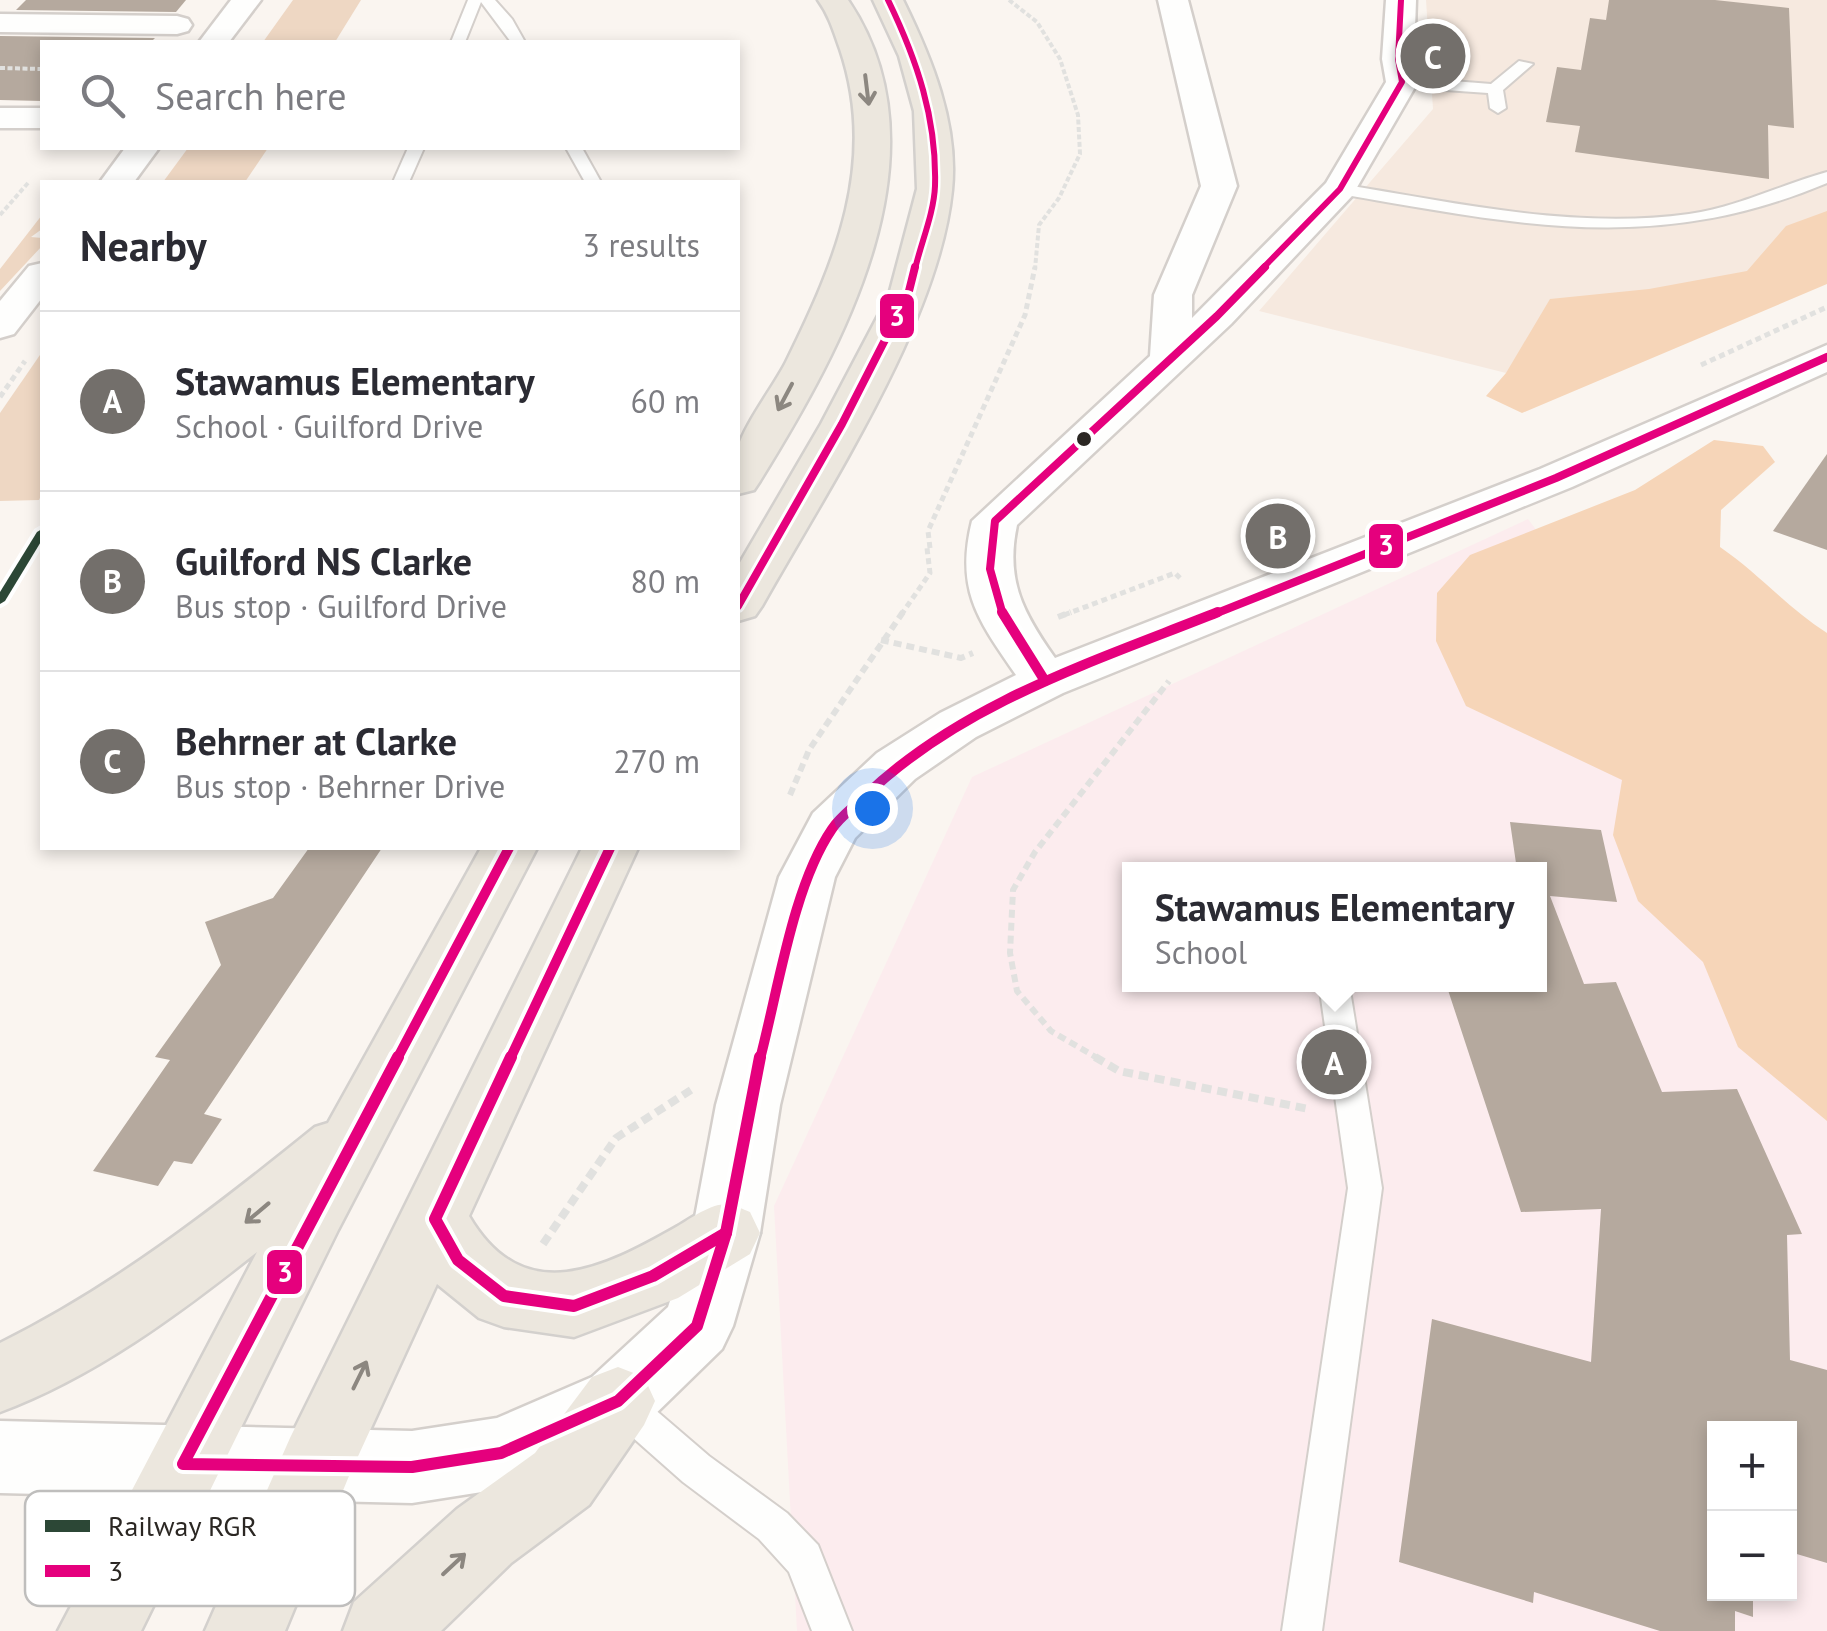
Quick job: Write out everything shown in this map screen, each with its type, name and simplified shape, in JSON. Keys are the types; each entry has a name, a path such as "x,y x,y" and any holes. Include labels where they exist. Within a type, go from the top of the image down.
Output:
{"highway":[{"path":"740,477 825,321 858,237 874,150 864,72 841,10 832,0"},
{"path":"861,0 907,38"},
{"path":"740,602 842,424 908,295 935,189 930,112 907,38 888,0"},
{"path":"169,1491 508,850"},
{"path":"305,1491 609,850"},
{"path":"0,1379 40,1361 131,1306 216,1248 359,1128"},
{"path":"434,1219 458,1260 504,1296 574,1306 653,1276 726,1232"},
{"path":"383,1631 484,1536 562,1478 618,1402"},
{"path":"98,1631 111,1606"},
{"path":"246,1631 257,1606"}],"street":[{"path":"216,40 246,0"},
{"path":"1170,359 1173,295 1219,186 1173,0"},
{"path":"1045,681 988,594 986,551 995,520 1170,359 1340,189 1402,82 1398,59 1401,0"},
{"path":"0,23 177,25"},
{"path":"0,118 40,118"},
{"path":"118,180 141,150"},
{"path":"0,326 40,276"},
{"path":"0,1457 412,1467 500,1453 618,1402 697,1326 726,1232 748,1105 807,876 833,827 896,766 958,725 1045,681 1556,478 1827,356"}],"lane":[{"path":"459,40 475,0"},
{"path":"486,0 507,22 517,40"},
{"path":"1402,82 1495,89 1525,64"},
{"path":"1495,89 1498,108"},
{"path":"403,180 415,150"},
{"path":"575,150 591,180"},
{"path":"1340,189 1537,216 1648,221 1730,212 1827,177"},
{"path":"1302,1631 1365,1188 1335,992"},
{"path":"618,1402 696,1469 773,1526 804,1559 832,1631"}],"path":[{"path":"986,551 926,548 928,531 1025,315 1034,282 1040,225 1059,198 1080,154 1078,115 1060,59 1037,22 1009,0"},
{"path":"0,68 40,69"},
{"path":"0,215 28,183"},
{"path":"0,397 31,354"},
{"path":"881,640 961,658"},
{"path":"1178,670 1035,852 1013,890 1010,953 1018,990 1052,1031 1118,1071 1354,1118"}],"shaded area":[{"path":"293,0 361,0 336,40 264,40"},
{"path":"1426,0 1827,0 1827,245 1542,382 1259,311 1433,109"},
{"path":"187,150 267,150 246,180 164,180"},
{"path":"1827,211 1827,284 1522,413 1486,396 1506,373 1550,299 1649,289 1747,271 1786,226"},
{"path":"40,218 40,230 31,237 40,238 40,248 0,291 0,269"},
{"path":"40,355 39,500 0,501 0,413"},
{"path":"1714,440 1763,446 1775,462 1721,510 1720,547 1827,633 1827,1121 1738,1047 1703,962 1638,901 1613,835 1622,780 1466,706 1436,641 1437,593 1470,555 1635,490"},
{"path":"1528,519 1827,918 1827,1631 797,1631 774,1206 972,777"}],"building":[{"path":"26,0 186,0 176,12 16,10"},
{"path":"1609,0 1715,0 1789,8 1794,128 1768,125 1769,179 1575,152 1580,126 1546,122 1557,67 1581,70 1590,18 1606,20"},
{"path":"0,36 155,38 40,40 40,101 0,100"},
{"path":"1827,454 1827,550 1773,531"},
{"path":"1510,822 1601,830 1617,902 1550,896 1584,984 1616,982 1662,1092 1737,1089 1802,1234 1787,1235 1790,1360 1827,1370 1827,1563 1797,1554 1797,1421 1707,1421 1707,1601 1753,1601 1753,1617 1735,1611 1735,1631 1660,1631 1534,1592 1533,1603 1399,1562 1432,1319 1591,1362 1601,1209 1521,1212 1449,992 1547,992 1547,862 1516,862"},
{"path":"308,850 381,850 204,1114 222,1119 192,1164 174,1161 158,1186 93,1171 170,1060 155,1057 221,965 205,922 273,898"}],"rail line":[{"name":"RGR","path":"0,601 40,535"}],"transit line":[{"name":"3","path":"740,602 842,424 908,295 935,189 930,111 915,56 888,0"},
{"name":"3","path":"1045,681 1008,625 993,589 990,569 995,521 1217,316 1340,189 1402,82 1398,59 1401,0"},
{"name":"3","path":"508,850 183,1464 412,1467 501,1453 618,1401 697,1326 726,1233 748,1105 807,877 833,827 896,766 958,725 1045,681 1556,478 1827,357"},
{"name":"3","path":"609,850 435,1219 458,1260 504,1296 574,1306 653,1276 726,1233"}],"place":[{"name":"Behrner at Clarke","path":"1433,56"},
{"name":"Guilford NS Clarke","path":"1278,536"},
{"name":"Stawamus Elementary","path":"1334,1062"}]}
